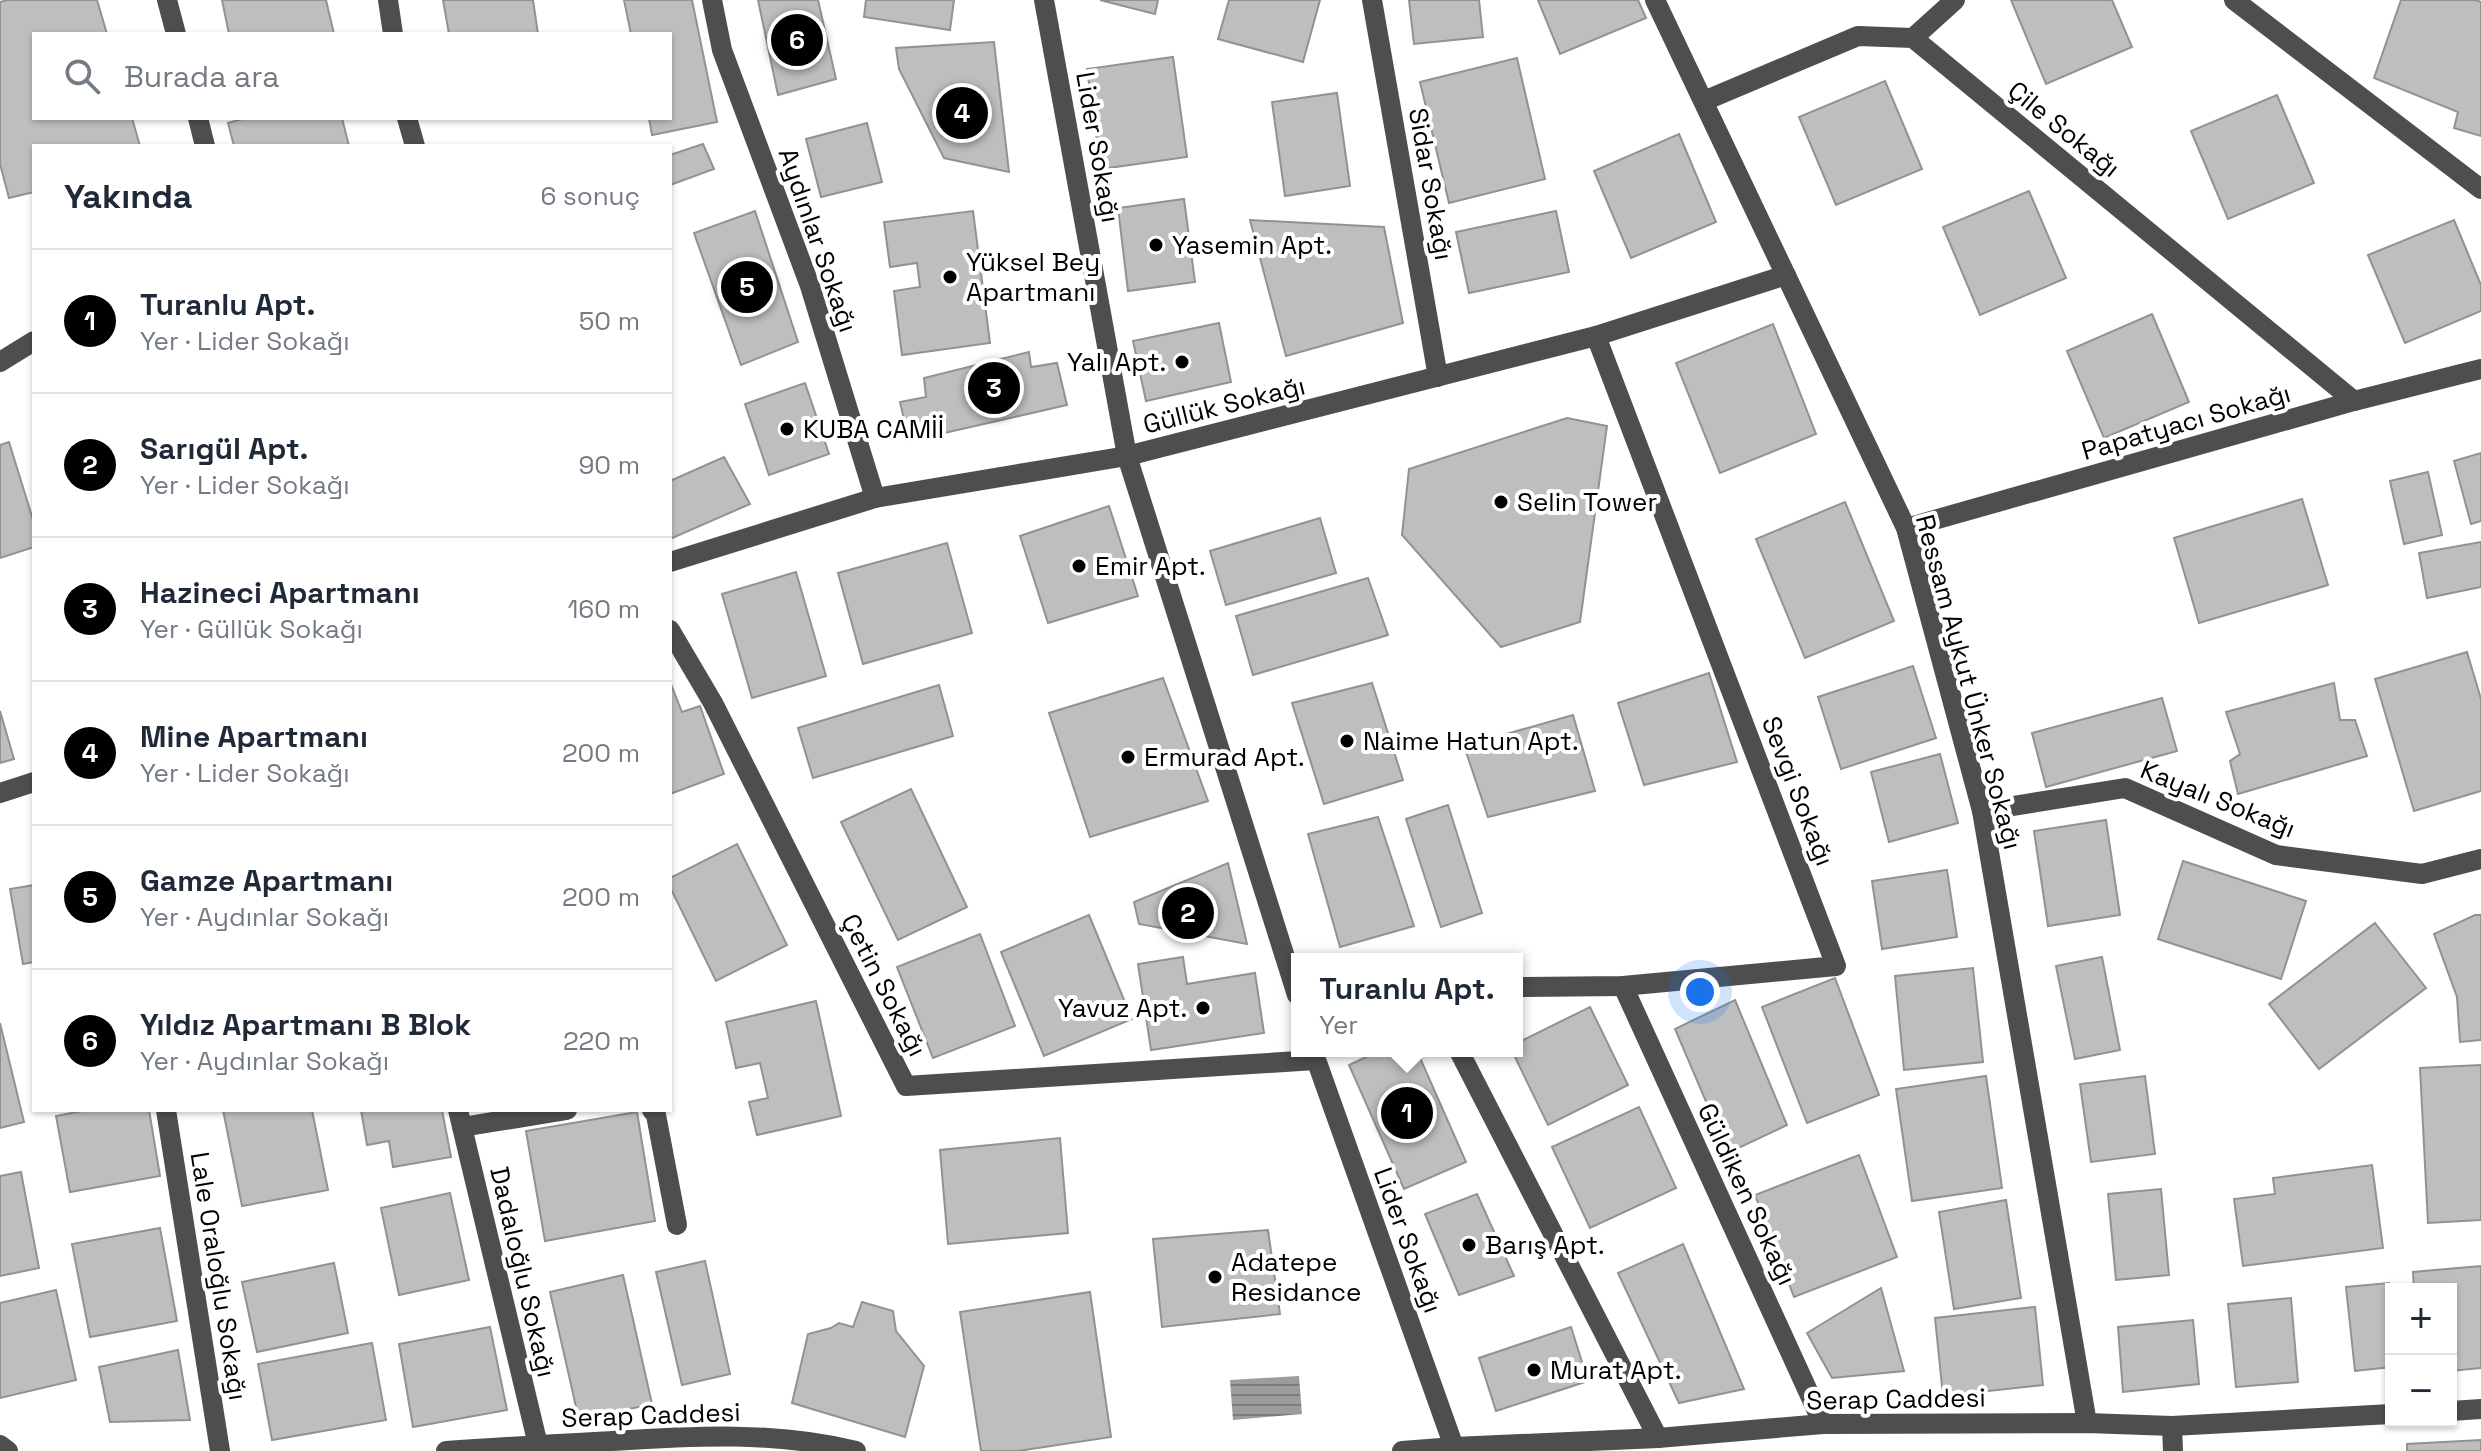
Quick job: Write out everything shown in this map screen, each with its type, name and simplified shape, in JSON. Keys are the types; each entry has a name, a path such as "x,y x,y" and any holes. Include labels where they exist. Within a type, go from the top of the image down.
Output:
{"street":[{"path":"167,0 175,32"},
{"path":"388,0 393,32"},
{"name":"Aydınlar Sokağı","path":"712,0 722,50 810,286 875,498"},
{"name":"Lider Sokağı","path":"1044,0 1127,456 1291,971"},
{"name":"Sidar Sokağı","path":"1372,0 1438,377"},
{"name":"Ressam Aykut Ünker Sokağı","path":"1655,0 1906,528 1982,811 2087,1423"},
{"path":"1704,101 1858,36 1913,38 1955,0"},
{"path":"2234,0 2481,189"},
{"name":"Çile Sokağı","path":"1913,38 2354,401"},
{"path":"198,120 204,144"},
{"path":"408,120 414,144"},
{"name":"Güllük Sokağı","path":"672,561 875,498 1127,456 1438,377 1596,336 1786,275"},
{"name":"Sevgi Sokağı","path":"1523,987 1623,986 1836,966 1596,336"},
{"path":"0,362 32,342"},
{"name":"Papatyacı Sokağı","path":"1906,528 2354,401 2481,369"},
{"name":"Çetin Sokağı","path":"672,633 713,703 906,1086 1291,1057"},
{"path":"0,793 32,783"},
{"name":"Kayalı Sokağı","path":"1982,811 2125,788 2276,855 2422,874 2481,859"},
{"name":"Güldiken Sokağı","path":"1623,986 1823,1424"},
{"name":"Lider Sokağı","path":"1315,1057 1454,1447"},
{"path":"1462,1057 1658,1438"},
{"name":"Lale Oraloğlu Sokağı","path":"166,1112 220,1451"},
{"path":"460,1118 540,1112"},
{"path":"654,1112 677,1225"},
{"name":"Dadaloğlu Sokağı","path":"460,1118 538,1445"},
{"path":"2457,1411 2481,1409"},
{"name":"Serap Caddesi","path":"1402,1451 1454,1447 1535,1447 1658,1438 1700,1443 1823,1424 2087,1423 2172,1426 2385,1414"},
{"path":"2172,1426 2173,1451"},
{"name":"Serap Caddesi","path":"446,1451 538,1445 687,1444 752,1437 856,1451"},
{"path":"0,1445 8,1451"}],"shaded area":[{"path":"1299,1376 1302,1414 1233,1420 1230,1380"}],"building":[{"path":"97,0 106,32 32,32 32,120 133,120 139,144 32,144 32,192 9,198 0,164 0,2"},
{"path":"222,0 326,0 334,32 229,32"},
{"path":"443,0 533,0 538,32 449,32"},
{"path":"624,0 692,0 717,122 652,135 649,120 672,120 672,32 631,32"},
{"path":"758,0 818,0 836,79 778,95"},
{"path":"866,0 954,0 950,30 864,17"},
{"path":"1100,0 1158,0 1155,14"},
{"path":"1229,0 1320,0 1303,62 1218,39"},
{"path":"1409,0 1479,0 1483,37 1414,44"},
{"path":"1538,0 1638,0 1646,18 1560,54"},
{"path":"2011,0 2112,0 2132,47 2046,84"},
{"path":"2401,0 2481,2 2481,136 2454,128 2458,112 2374,78"},
{"path":"994,42 1009,172 944,158 899,69 896,48"},
{"path":"1173,57 1187,157 1101,169 1087,69"},
{"path":"1517,58 1545,179 1449,203 1420,82"},
{"path":"1885,81 1922,169 1836,205 1799,117"},
{"path":"1337,93 1350,186 1285,196 1272,102"},
{"path":"2277,95 2314,183 2228,219 2191,131"},
{"path":"239,120 342,120 348,144 233,144 228,123"},
{"path":"867,123 882,182 821,197 806,139"},
{"path":"1679,134 1716,222 1631,258 1594,171"},
{"path":"703,144 714,169 672,184 672,154"},
{"path":"2029,191 2066,278 1980,315 1943,227"},
{"name":"Yasemin Apt.","path":"1184,199 1195,282 1128,291 1118,208"},
{"path":"755,211 798,342 741,365 694,233"},
{"name":"Yüksel Bey Apartmanı","path":"973,211 990,343 902,355 894,291 920,287 917,263 890,267 884,222"},
{"path":"1556,211 1569,272 1469,293 1456,232"},
{"path":"1250,220 1384,227 1403,323 1286,356"},
{"path":"2454,220 2481,285 2481,311 2405,343 2368,255"},
{"path":"2152,314 2189,402 2104,438 2067,351"},
{"name":"Yalı Apt.","path":"1219,323 1231,382 1146,401 1133,341"},
{"path":"1773,324 1816,434 1720,473 1676,363"},
{"path":"1029,352 1031,367 1057,363 1067,405 909,441 900,402 926,397 924,378"},
{"name":"KUBA CAMİİ","path":"805,383 829,454 769,475 745,404"},
{"name":"Selin Tower","path":"1567,418 1607,426 1580,622 1501,647 1402,535 1409,469"},
{"path":"9,442 32,517 32,548 0,558 0,445"},
{"path":"2481,453 2481,521 2471,524 2454,461"},
{"path":"724,457 750,504 672,538 672,480"},
{"path":"2428,472 2442,535 2404,544 2390,481"},
{"path":"2302,499 2328,585 2199,623 2174,538"},
{"path":"1845,502 1894,621 1805,658 1756,539"},
{"name":"Emir Apt.","path":"1109,506 1138,596 1048,623 1020,536"},
{"path":"1320,518 1336,573 1226,605 1210,551"},
{"path":"2481,542 2481,587 2427,598 2419,553"},
{"path":"947,543 972,633 863,664 838,573"},
{"path":"796,572 826,676 752,698 722,594"},
{"path":"1368,578 1388,635 1253,675 1236,616"},
{"path":"2467,652 2481,699 2481,791 2414,811 2375,679"},
{"path":"1913,666 1936,738 1841,769 1818,697"},
{"path":"1709,673 1737,762 1644,785 1618,703"},
{"name":"Ermurad Apt.","path":"1163,678 1208,801 1090,837 1049,713"},
{"name":"Naime Hatun Apt.","path":"1372,683 1403,780 1324,804 1292,703"},
{"path":"2334,683 2340,720 2355,720 2367,756 2238,794 2230,761 2240,754 2226,712"},
{"path":"939,685 953,736 813,778 798,728"},
{"path":"672,687 682,712 700,706 724,774 672,793"},
{"path":"2162,698 2177,751 2046,787 2032,733"},
{"path":"0,711 14,759 0,763"},
{"path":"1573,715 1595,791 1488,817 1464,746"},
{"path":"1940,754 1958,823 1889,842 1871,772"},
{"path":"911,789 967,907 898,940 841,822"},
{"path":"1448,805 1482,913 1441,927 1406,819"},
{"path":"1378,817 1414,926 1340,947 1308,834"},
{"path":"2106,820 2120,915 2048,926 2034,831"},
{"path":"737,844 787,945 716,981 672,891 672,877"},
{"path":"2183,861 2306,901 2281,979 2158,939"},
{"path":"1228,863 1247,944 1139,924 1134,902"},
{"path":"1947,870 1957,937 1882,949 1872,881"},
{"path":"32,885 32,962 23,964 10,889"},
{"path":"1089,915 1132,1019 1044,1056 1001,952"},
{"path":"2481,915 2481,1040 2460,1042 2457,997 2434,934"},
{"path":"2375,923 2426,988 2319,1069 2269,1004"},
{"path":"980,934 1015,1026 933,1058 897,967"},
{"name":"Yavuz Apt.","path":"1183,957 1187,984 1255,973 1264,1033 1151,1050 1138,964"},
{"path":"2102,957 2120,1050 2075,1059 2056,966"},
{"path":"1973,968 1983,1062 1904,1070 1895,976"},
{"path":"1835,978 1879,1095 1807,1123 1762,1007"},
{"path":"1735,1000 1787,1125 1728,1153 1675,1029"},
{"path":"816,1001 841,1116 757,1135 749,1102 768,1098 760,1063 736,1068 726,1022"},
{"path":"1590,1007 1628,1085 1548,1125 1515,1057 1523,1057 1523,1040"},
{"path":"0,1023 24,1122 0,1128"},
{"path":"1366,1057 1420,1057 1466,1162 1404,1189 1349,1065"},
{"path":"2481,1065 2481,1220 2428,1223 2420,1068"},
{"path":"1986,1076 2002,1188 1912,1201 1896,1089"},
{"path":"2145,1076 2155,1154 2091,1162 2080,1084"},
{"path":"1639,1107 1676,1188 1590,1228 1552,1147"},
{"path":"77,1112 149,1112 160,1176 70,1192 56,1116"},
{"path":"223,1112 312,1112 328,1190 242,1206"},
{"path":"361,1112 442,1112 451,1157 393,1167 389,1141 367,1145"},
{"path":"637,1112 655,1221 545,1241 526,1131"},
{"path":"1060,1138 1068,1233 948,1244 940,1150"},
{"path":"1859,1155 1897,1257 1794,1297 1755,1195"},
{"path":"2372,1165 2383,1248 2243,1266 2234,1199 2275,1194 2273,1178"},
{"path":"21,1172 39,1268 0,1276 0,1176"},
{"path":"2161,1189 2169,1275 2116,1280 2108,1194"},
{"path":"450,1193 469,1280 399,1295 381,1208"},
{"name":"Barış Apt.","path":"1477,1194 1514,1276 1459,1295 1425,1214"},
{"path":"2006,1200 2021,1298 1954,1309 1939,1212"},
{"path":"160,1228 177,1321 90,1337 72,1244"},
{"name":"Adatepe Residance","path":"1268,1230 1280,1314 1162,1327 1153,1239"},
{"path":"1683,1244 1744,1389 1679,1403 1618,1273"},
{"path":"705,1261 730,1374 682,1385 656,1272"},
{"path":"334,1263 348,1333 257,1352 242,1282"},
{"path":"2481,1266 2481,1368 2457,1370 2457,1283 2414,1283 2413,1272"},
{"path":"623,1275 652,1404 579,1420 550,1292"},
{"path":"2385,1283 2385,1368 2355,1371 2346,1287"},
{"path":"1881,1288 1904,1371 1832,1378 1807,1333"},
{"path":"56,1290 76,1380 0,1398 0,1303"},
{"path":"1090,1292 1111,1437 1018,1451 981,1451 960,1312"},
{"path":"2291,1298 2298,1382 2236,1387 2228,1304"},
{"path":"862,1302 893,1311 896,1331 924,1366 905,1437 792,1403 808,1334 839,1323 853,1327"},
{"path":"2035,1307 2043,1385 1943,1396 1935,1318"},
{"path":"2193,1320 2199,1384 2123,1392 2118,1327"},
{"path":"490,1327 507,1410 413,1427 399,1344"},
{"name":"Murat Apt.","path":"1571,1327 1588,1381 1496,1411 1479,1358"},
{"path":"372,1343 386,1420 272,1440 258,1364"},
{"path":"178,1350 190,1420 110,1422 99,1367"},
{"path":"2481,1440 2481,1451 2407,1451 2407,1444"}],"place":[{"name":"Yıldız Apartmanı B Blok","path":"797,40"},
{"name":"Mine Apartmanı","path":"962,113"},
{"name":"Yasemin Apt.","path":"1156,245"},
{"name":"Yüksel Bey Apartmanı","path":"950,277"},
{"name":"Gamze Apartmanı","path":"747,287"},
{"name":"Yalı Apt.","path":"1182,362"},
{"name":"Hazineci Apartmanı","path":"994,388"},
{"name":"KUBA CAMİİ","path":"787,429"},
{"name":"Selin Tower","path":"1501,502"},
{"name":"Emir Apt.","path":"1079,566"},
{"name":"Naime Hatun Apt.","path":"1347,741"},
{"name":"Ermurad Apt.","path":"1128,757"},
{"name":"Sarıgül Apt.","path":"1188,913"},
{"name":"Yavuz Apt.","path":"1203,1008"},
{"name":"Turanlu Apt.","path":"1407,1113"},
{"name":"Barış Apt.","path":"1469,1245"},
{"name":"Adatepe Residance","path":"1215,1277"},
{"name":"Murat Apt.","path":"1534,1370"}]}
